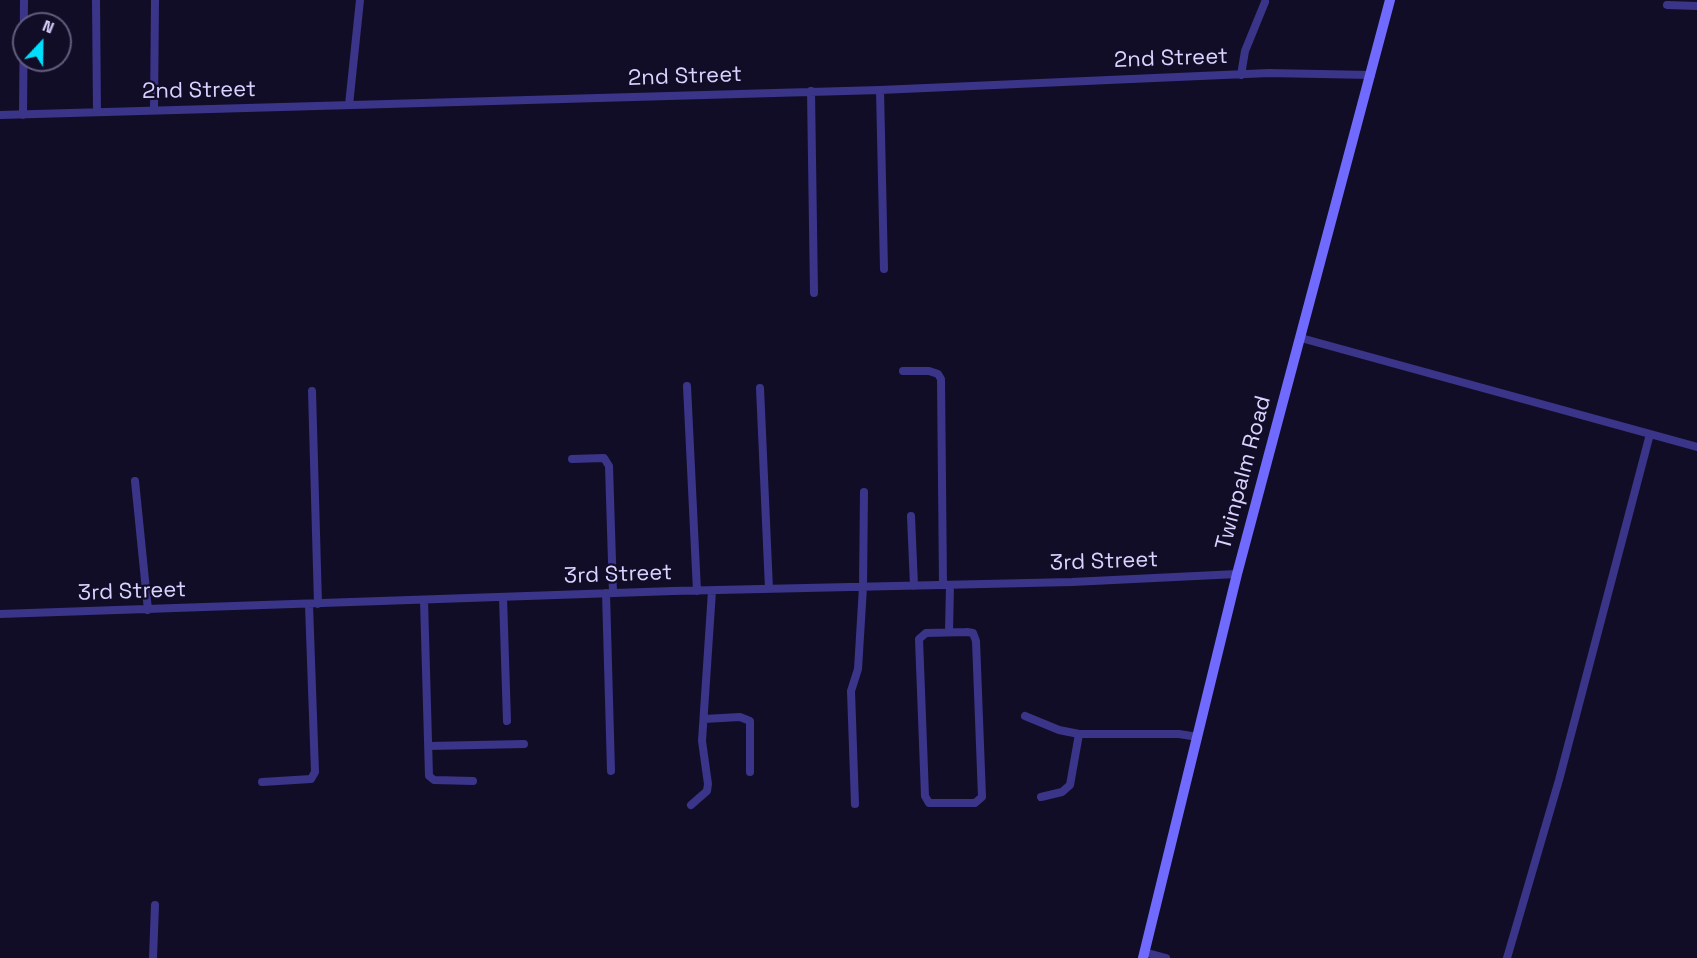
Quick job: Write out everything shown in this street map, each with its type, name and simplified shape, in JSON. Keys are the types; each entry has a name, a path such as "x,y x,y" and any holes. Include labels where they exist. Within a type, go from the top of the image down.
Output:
{"main road":[{"name":"Twinpalm Road","path":"1143,955 1237,574 1390,0"}],"street":[{"path":"23,115 24,0"},
{"path":"96,0 97,112"},
{"path":"154,110 155,0"},
{"path":"349,105 360,0"},
{"path":"1241,75 1245,51 1265,2"},
{"path":"1667,5 1697,6"},
{"name":"2nd Street","path":"0,115 880,90 1241,75 1371,75"},
{"path":"880,90 884,269"},
{"path":"811,91 814,292"},
{"path":"1301,338 1697,447"},
{"path":"903,371 929,371 938,374 941,378 949,632"},
{"path":"687,386 698,591"},
{"path":"760,388 769,589"},
{"path":"312,391 318,604"},
{"path":"1507,958 1559,780 1650,434"},
{"path":"572,459 603,458 609,466 611,771"},
{"path":"135,482 148,610"},
{"path":"855,804 851,691 858,669 863,587 864,492"},
{"path":"911,516 914,586"},
{"name":"3rd Street","path":"0,614 1237,574"},
{"path":"691,805 707,791 708,784 702,741 712,591"},
{"path":"503,597 507,721"},
{"path":"424,600 431,778 473,781"},
{"path":"262,782 311,779 315,772 309,605"},
{"path":"949,632 968,632 976,637 982,797 975,802 929,803 925,796 919,639 926,633 949,632"},
{"path":"1025,716 1059,730 1079,734 1179,734 1198,738"},
{"path":"704,719 740,717 750,721 750,772"},
{"path":"1041,796 1062,792 1070,785 1079,734"},
{"path":"429,746 524,744"},
{"path":"153,958 155,905"},
{"path":"1143,955 1166,958"}]}
